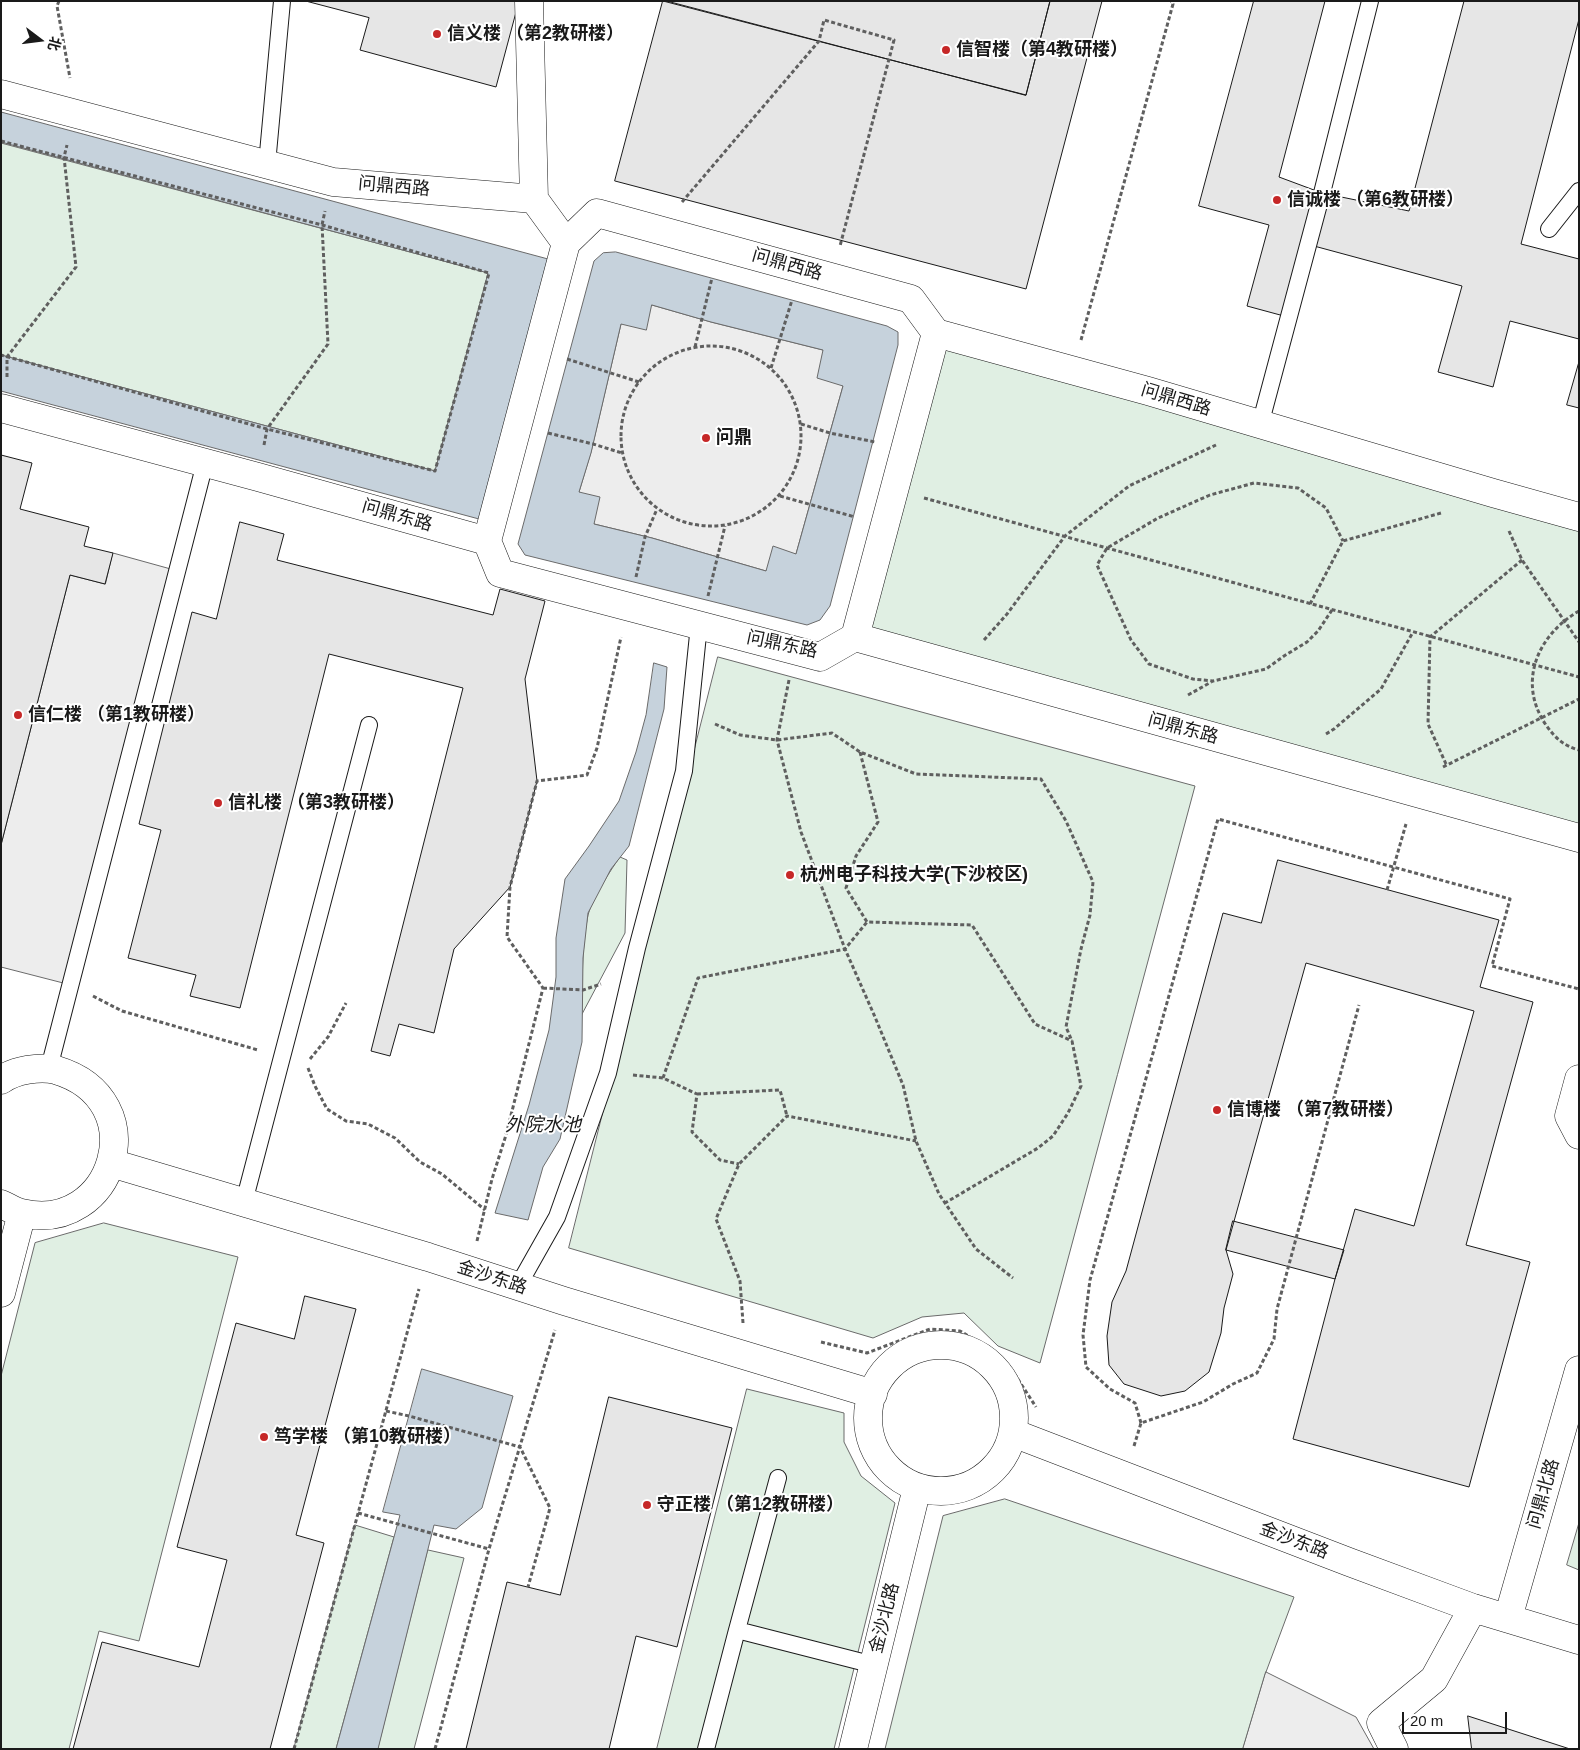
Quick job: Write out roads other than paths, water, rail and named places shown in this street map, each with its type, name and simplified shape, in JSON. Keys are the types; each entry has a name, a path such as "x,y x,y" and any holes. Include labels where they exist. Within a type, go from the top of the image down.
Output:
{"street":[{"path":"487,541 566,243 534,199 529,1"},
{"name":"问鼎西路","path":"1,94 333,182 534,199"},
{"name":"问鼎西路","path":"566,243 597,213 659,229 911,299 936,333 1148,391 1579,517"},
{"path":"855,637 936,333"},
{"name":"问鼎东路","path":"1,408 487,541 500,574 632,595 699,625 820,657 855,637 1579,838"},
{"path":"1,1080 26,1070 49,1068 72,1075 92,1088 106,1106 114,1129 114,1153 111,1163 107,1175 92,1195 71,1209 46,1216 12,1209 1,1292"},
{"path":"1579,1079 1569,1116 1579,1135"},
{"name":"金沙东路","path":"111,1163 428,1257 564,1301 873,1394"},
{"path":"932,1346 954,1346 976,1354 994,1368 1003,1381 1007,1387 1014,1410 1013,1433 1005,1455 989,1474 967,1487 942,1492 917,1488 895,1476 878,1457 869,1433 868,1408 876,1384 890,1365 909,1352 932,1346"},
{"name":"问鼎北路","path":"1508,1618 1579,1370"},
{"name":"金沙东路","path":"1013,1433 1473,1608 1579,1640"},
{"name":"金沙北路","path":"853,1749 917,1488"},
{"path":"1394,1749 1381,1724 1434,1678 1473,1608"}],"lane":[{"path":"267,164 282,1"},
{"path":"1260,425 1322,193 1370,1"},
{"path":"1549,229 1579,191"},
{"path":"49,1068 205,463"},
{"path":"518,1286 557,1217 608,1073 637,948 684,771 699,625"},
{"path":"244,1202 369,725"},
{"path":"706,1749 778,1478"},
{"path":"737,1630 874,1666"}],"water":[{"path":"1,112 548,259 479,519 1,391 1,355 435,471 488,273 1,142"},
{"path":"616,252 887,326 898,332 898,345 830,606 820,620 807,625 525,555 518,544 594,261 603,253","holes":["652,305 823,350 817,378 843,386 796,554 773,546 766,571 652,538 594,524 600,497 579,492 591,453 621,324 646,330"]},
{"name":"外院水池","path":"654,663 667,667 664,709 629,846 611,869 588,913 583,958 582,1042 560,1139 543,1167 528,1220 495,1213 529,1105 549,1030 556,977 556,938 565,879 619,801 636,752 646,715"},
{"path":"422,1369 513,1396 482,1508 456,1529 434,1525 378,1749 336,1749 400,1515 383,1512"}],"place":[{"name":"信义楼 （第2教研楼）","path":"437,34"},
{"name":"信智楼（第4教研楼）","path":"946,50"},
{"name":"信诚楼 （第6教研楼）","path":"1277,200"},
{"name":"问鼎","path":"706,438"},
{"name":"信仁楼 （第1教研楼）","path":"18,715"},
{"name":"信礼楼 （第3教研楼）","path":"218,803"},
{"name":"杭州电子科技大学(下沙校区)","path":"790,875"},
{"name":"信博楼 （第7教研楼）","path":"1217,1110"},
{"name":"笃学楼 （第10教研楼）","path":"264,1437"},
{"name":"守正楼 （第12教研楼）","path":"647,1505"}]}
